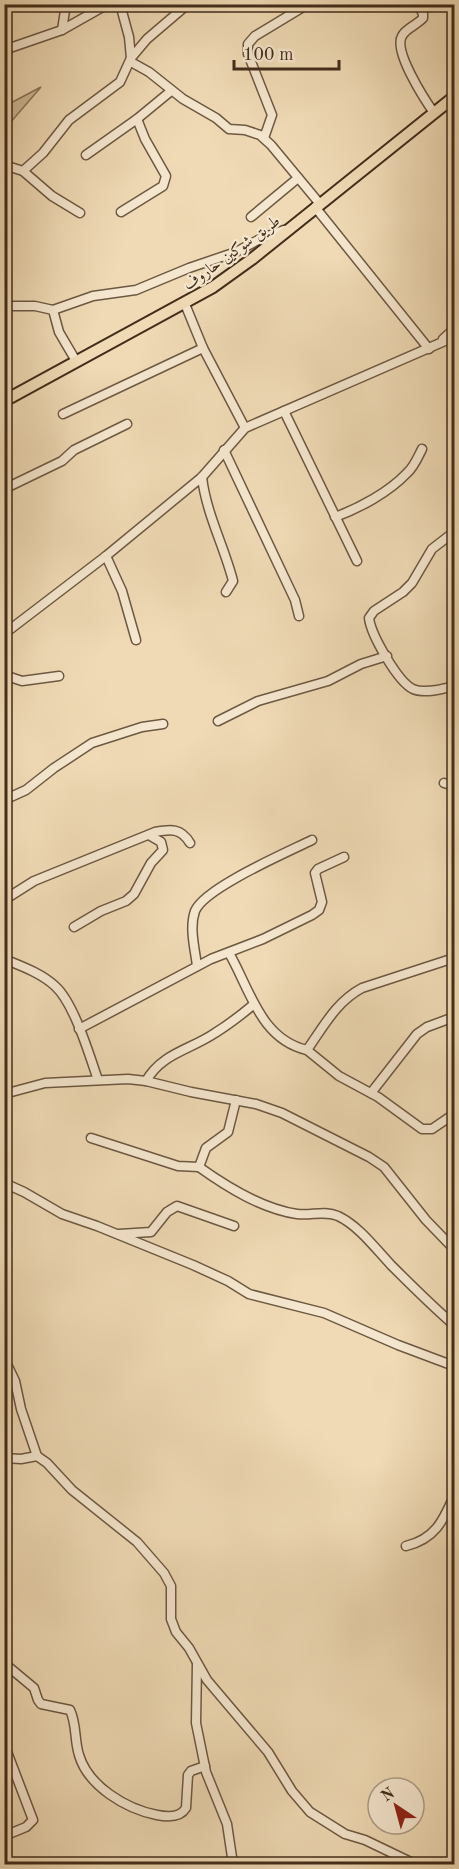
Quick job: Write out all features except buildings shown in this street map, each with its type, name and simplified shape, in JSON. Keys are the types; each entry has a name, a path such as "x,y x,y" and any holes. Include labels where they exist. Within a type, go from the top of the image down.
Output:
{"main road":[{"name":"طريق شوكين حاروف","path":"4,401 213,287 454,97"}],"street":[{"path":"63,30 66,4"},
{"path":"4,50 63,30 108,4"},
{"path":"120,4 129,37 131,60"},
{"path":"23,171 43,153 69,120 120,82 131,60 147,39 188,4"},
{"path":"264,138 272,115 248,54 248,44 255,36 308,4"},
{"path":"418,4 423,18 402,35 400,45 414,82 434,113"},
{"path":"131,60 171,91 216,118 229,129 252,132 264,138 433,347"},
{"path":"86,155 137,119 171,91"},
{"path":"121,212 166,182 166,176 145,139 137,119"},
{"path":"4,165 23,171 52,196 80,213"},
{"path":"250,217 298,178"},
{"path":"4,306 35,306 53,310 93,296 136,290 289,229"},
{"path":"185,304 203,348 245,428"},
{"path":"53,310 59,332 76,361"},
{"path":"433,347 454,329"},
{"path":"4,634 106,556 202,477 245,428 454,337"},
{"path":"63,414 203,348"},
{"path":"284,411 357,561"},
{"path":"4,489 62,461 74,450 127,424"},
{"path":"335,517 356,508 397,482 409,471 422,449"},
{"path":"224,450 295,600 299,616"},
{"path":"202,477 209,513 228,561 233,581 226,592"},
{"path":"454,532 432,549 420,573 407,588 371,614 370,624 397,674 415,690 454,686"},
{"path":"106,556 122,591 136,640"},
{"path":"218,721 258,701 328,681 361,664 387,656"},
{"path":"4,675 22,681 59,676"},
{"path":"4,800 26,790 92,743 142,727 163,724"},
{"path":"444,783 454,786"},
{"path":"4,900 34,881 149,835 175,830 186,835 190,843"},
{"path":"74,927 101,911 126,901 134,894 146,870 163,850 161,842 149,835"},
{"path":"197,966 192,927 199,904 219,888 312,840"},
{"path":"79,1029 197,966 263,939 319,910 322,902 315,873 318,869 344,856"},
{"path":"229,953 241,974 253,1005 277,1035 307,1050 339,1076 371,1093 422,1129 432,1129 454,1114"},
{"path":"307,1050 328,1018 350,994 454,958"},
{"path":"4,959 25,968 57,988 79,1029 98,1080"},
{"path":"146,1081 153,1070 167,1058 215,1034 253,1005"},
{"path":"371,1093 417,1034 427,1027 454,1017"},
{"path":"4,1094 45,1083 98,1080 146,1081 256,1104 282,1113 369,1157 384,1167 426,1220 454,1249"},
{"path":"199,1167 206,1148 228,1132 236,1100"},
{"path":"91,1138 178,1166 199,1167 225,1185 282,1211 299,1214 329,1213 344,1219 454,1325"},
{"path":"4,1183 62,1214 202,1269 249,1294 324,1313 454,1366"},
{"path":"116,1234 151,1232 167,1212 177,1206 234,1226"},
{"path":"4,1358 15,1381 21,1409 38,1456 72,1490 137,1542 164,1573 171,1586 171,1619 176,1632 189,1648 207,1680 268,1752 292,1791 310,1812 345,1834 365,1840 415,1864"},
{"path":"4,1458 21,1459 38,1456"},
{"path":"406,1546 418,1543 438,1528 454,1496"},
{"path":"4,1663 34,1688 41,1704 70,1710 77,1736 76,1743 85,1770 103,1788 127,1804 143,1812 164,1816 183,1813 186,1808 188,1775 191,1771 205,1766"},
{"path":"197,1664 196,1724 205,1766 227,1824 233,1864"},
{"path":"4,1744 33,1820 26,1827 4,1836"}],"shaded area":[{"path":"41,87 10,123 5,122 5,106"}]}
